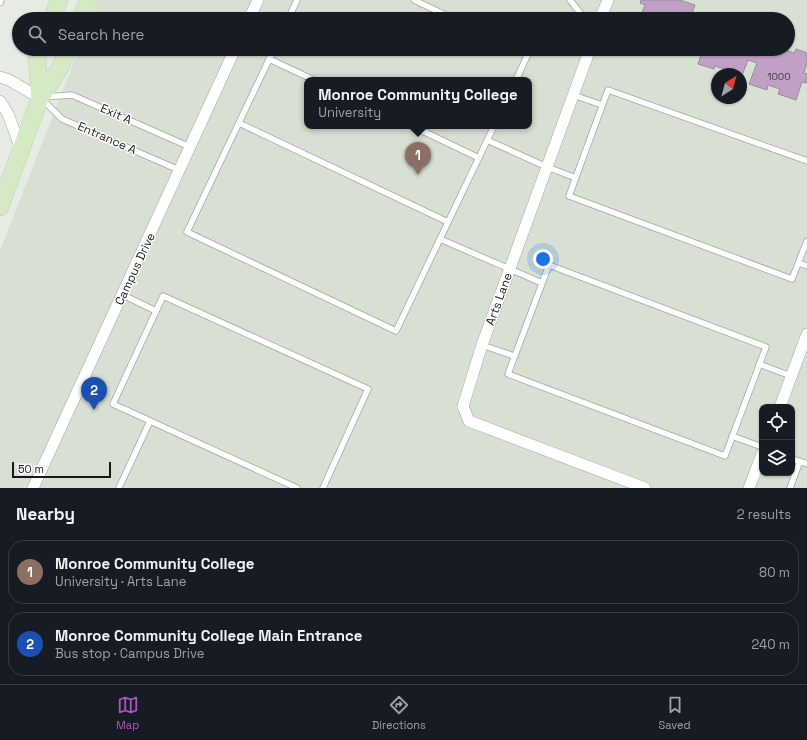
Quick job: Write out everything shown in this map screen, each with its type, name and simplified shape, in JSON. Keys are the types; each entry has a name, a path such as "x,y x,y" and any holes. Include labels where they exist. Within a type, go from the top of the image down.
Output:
{"main road":[{"path":"55,12 59,0"},
{"path":"83,12 89,0"},
{"path":"38,56 40,98"},
{"path":"0,207 40,98 60,68 65,56"}],"street":[{"path":"252,12 258,0"},
{"path":"603,12 608,0"},
{"name":"Campus Drive","path":"32,488 232,56"},
{"name":"Arts Lane","path":"588,56 482,345 463,406 469,421 645,488"},
{"path":"0,77 9,80 40,98"},
{"path":"0,101 8,114 21,149"},
{"path":"781,404 807,334"},
{"path":"749,488 759,462"}],"lane":[{"path":"291,12 297,0"},
{"path":"414,0 439,12"},
{"path":"570,0 579,12"},
{"path":"270,56 186,232 396,331 492,129"},
{"path":"517,77 527,56"},
{"path":"269,59 308,77"},
{"path":"807,161 608,90 570,196 792,279 807,241"},
{"name":"Exit A","path":"40,98 72,95 190,147"},
{"path":"574,95 602,105"},
{"name":"Entrance A","path":"40,98 62,119 180,170"},
{"path":"239,123 448,222"},
{"path":"418,129 479,158"},
{"path":"487,140 547,167 576,178"},
{"path":"440,239 542,283"},
{"path":"799,263 807,266"},
{"path":"549,265 766,347 725,456 508,374 514,356 549,265"},
{"path":"122,295 156,311"},
{"path":"296,488 114,404 163,296 368,389 323,488"},
{"path":"482,345 514,356"},
{"path":"759,364 791,376"},
{"path":"119,488 150,421"},
{"path":"732,436 759,446"},
{"path":"795,460 807,464"},
{"path":"790,488 800,462"}],"shaded area":[{"path":"99,0 807,0 807,488 0,488 0,251 76,56 795,56 795,12 94,12"}],"building":[{"path":"641,0 680,0 695,5 692,12 642,12 645,5 640,3"},
{"path":"796,49 807,53 807,63 804,73 807,74 807,83 802,82 796,100 778,94 780,89 768,85 767,90 749,84 757,63 748,60 745,68 721,68 715,66 714,68 698,64 701,56 795,56"}],"place":[{"name":"Monroe Community College","path":"418,175"},
{"name":"Monroe Community College Main Entrance","path":"94,410"}]}
